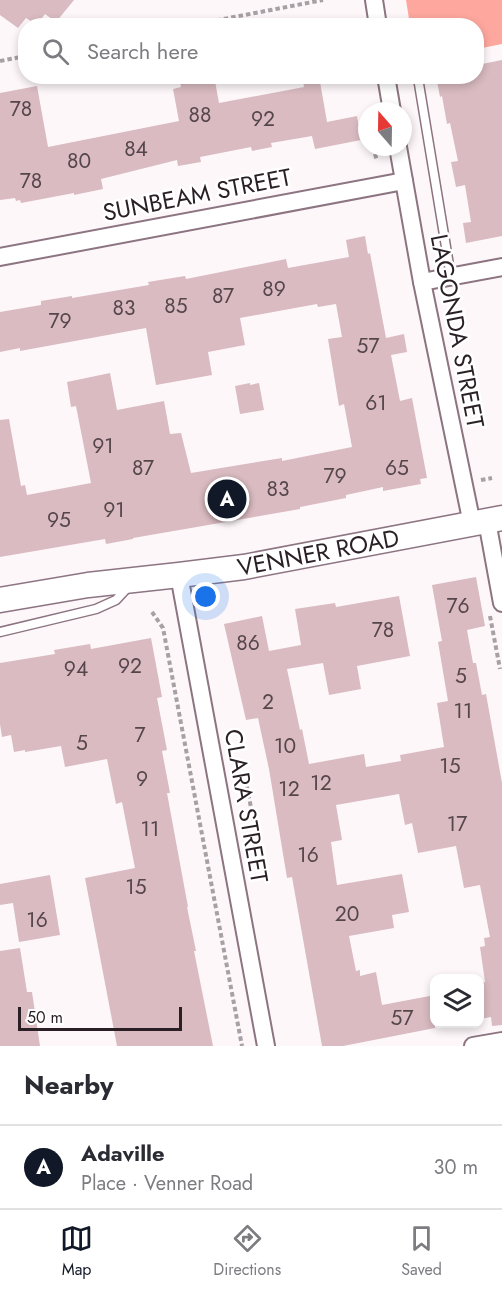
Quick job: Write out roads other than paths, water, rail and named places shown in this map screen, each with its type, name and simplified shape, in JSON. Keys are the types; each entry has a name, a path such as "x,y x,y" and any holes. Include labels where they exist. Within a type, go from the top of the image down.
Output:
{"street":[{"path":"374,0 377,18"},
{"path":"387,84 390,102"},
{"name":"LAGONDA STREET","path":"400,156 422,282 487,521 502,603"},
{"name":"SUNBEAM STREET","path":"0,257 404,181"},
{"path":"422,282 502,267"},
{"name":"VENNER ROAD","path":"0,600 88,585 244,567 487,521"},
{"name":"CLARA STREET","path":"179,575 266,1046"},
{"path":"473,1046 502,1041"}],"lane":[{"name":"LAGONDA STREET","path":"419,84 450,277"},
{"path":"0,632 110,604 135,579"}],"place":[{"name":"Adaville","path":"227,499"}]}
